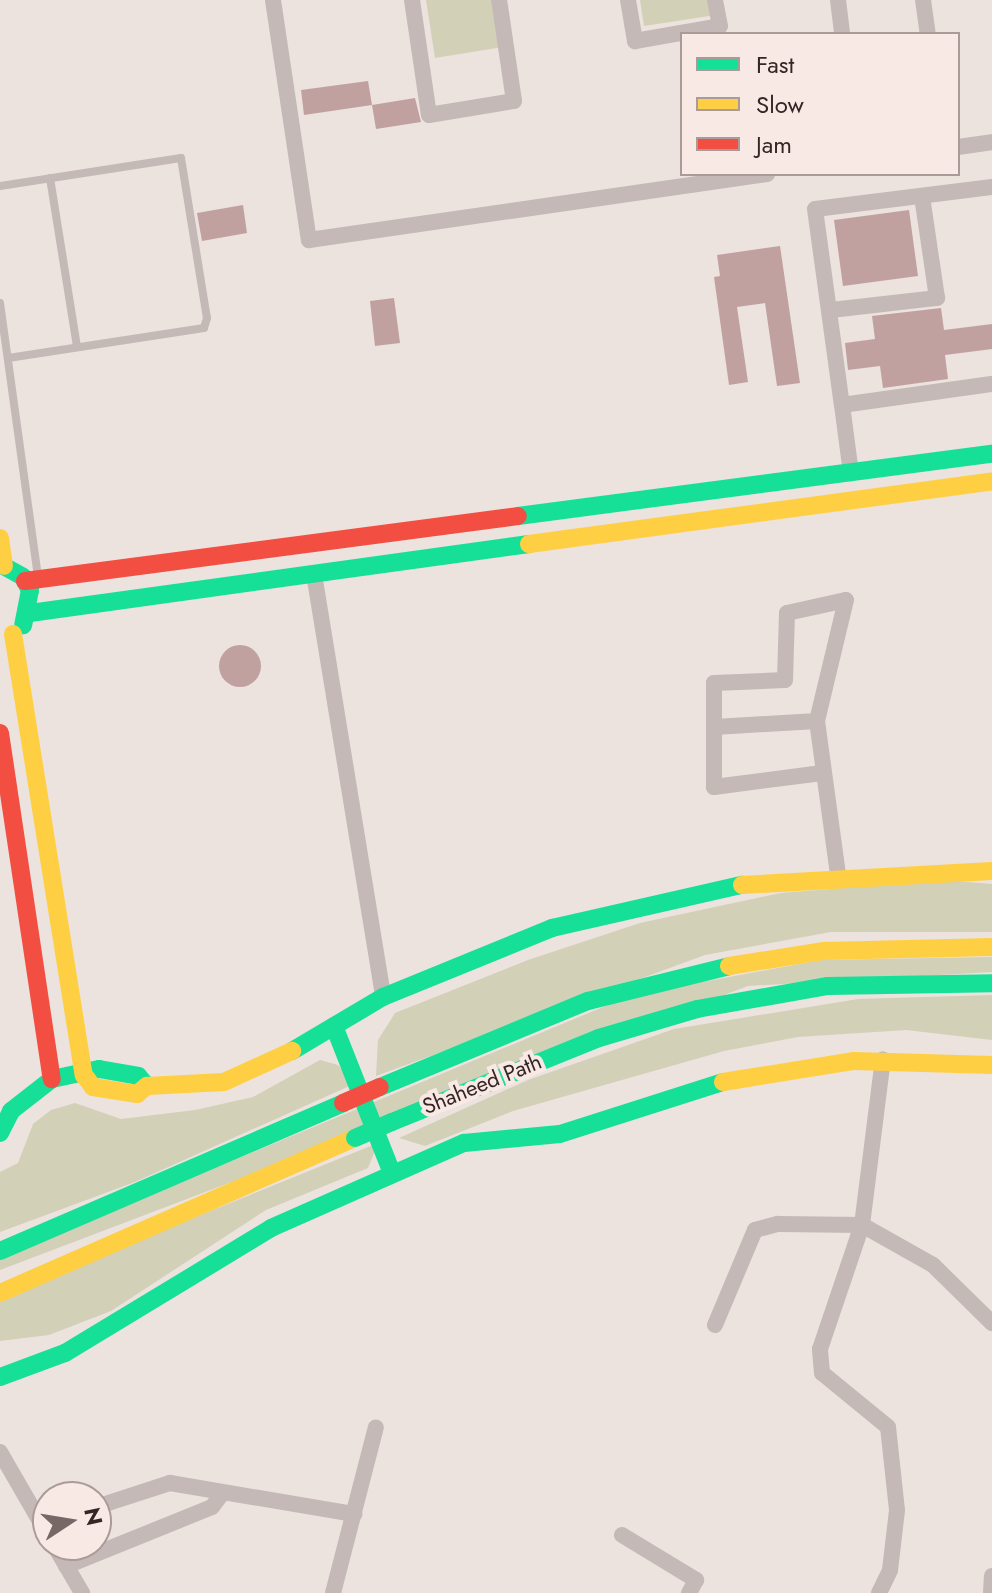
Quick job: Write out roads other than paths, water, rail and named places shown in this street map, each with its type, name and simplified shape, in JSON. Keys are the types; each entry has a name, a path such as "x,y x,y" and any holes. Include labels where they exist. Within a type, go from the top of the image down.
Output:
{"main road":[{"path":"0,538 2,565 32,580 992,454"},
{"path":"84,1075 6,636 30,613 992,481"},
{"path":"30,613 32,580"},
{"path":"0,733 52,1079"},
{"path":"0,1133 11,1111 52,1079 84,1075 99,1069 138,1076 147,1086 224,1082 254,1073 383,997 552,928 704,889 838,875 992,871"},
{"name":"Shaheed Path","path":"0,1251 588,1001 694,971 824,951 992,947"},
{"name":"Shaheed Path","path":"0,1293 392,1122 599,1038 697,1009 828,986 992,983"},
{"path":"334,1026 391,1171"},
{"path":"0,1377 65,1353 271,1228 391,1171 464,1143 560,1134 712,1084 883,1059 992,1065"}],"street":[{"path":"273,0 309,240 753,176"},
{"path":"412,0 429,115 514,101 499,0"},
{"path":"628,0 635,41 680,33"},
{"path":"686,32 720,26 715,0"},
{"path":"838,0 842,32"},
{"path":"923,0 928,32"},
{"path":"960,147 992,142"},
{"path":"851,473 815,209 992,187"},
{"path":"831,310 937,298 922,197"},
{"path":"842,405 992,384"},
{"path":"314,574 383,997"},
{"path":"822,773 714,787 714,683 785,680 787,613 846,600 817,721 838,875"},
{"path":"715,727 817,721"},
{"path":"879,1593 890,1570 897,1510 888,1427 822,1373 820,1349 862,1225 883,1059"},
{"path":"715,1325 755,1230 778,1224 862,1225 933,1265 992,1323"},
{"path":"333,1593 376,1427"},
{"path":"0,1452 32,1506"},
{"path":"112,1502 170,1483 221,1495 354,1514"},
{"path":"66,1566 212,1507 221,1495"},
{"path":"622,1535 696,1580 689,1593"},
{"path":"63,1561 82,1593"},
{"path":"991,1593 992,1576"}],"lane":[{"path":"0,186 184,160 204,328 8,358"},
{"path":"50,178 77,346"},
{"path":"0,303 32,580"}]}
